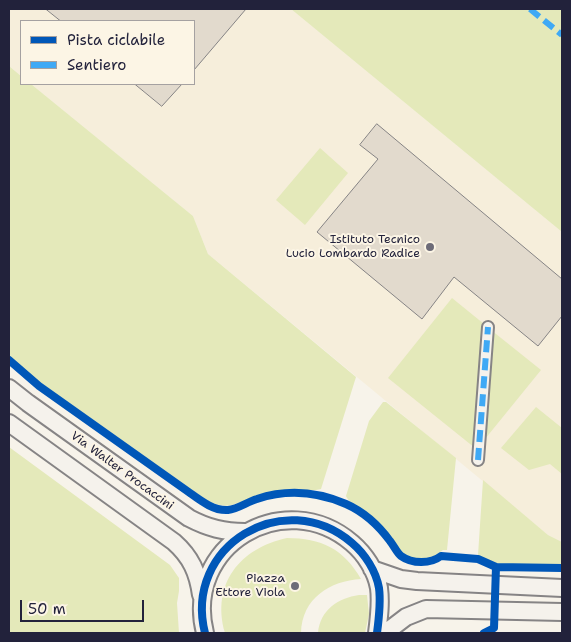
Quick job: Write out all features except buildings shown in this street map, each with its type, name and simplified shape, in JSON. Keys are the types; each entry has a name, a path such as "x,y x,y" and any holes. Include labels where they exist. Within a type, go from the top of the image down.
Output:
{"street":[{"path":"478,460 488,327"},
{"name":"Via Walter Procaccini","path":"9,388 189,518 216,530 245,532"},
{"path":"9,423 178,545 196,570 202,599 205,633"},
{"path":"202,599 206,580 215,562 228,546 245,532 262,524 283,520 304,520 336,531 363,554 372,569 380,595 377,633"},
{"path":"372,569 394,577 417,581 562,588"},
{"path":"385,633 406,617 426,609 562,612"}],"shaded area":[{"path":"9,9 291,9 562,232 562,542 548,535 208,254 193,216 32,85 195,85 195,20 20,20 20,75 9,66"}],"green space":[{"path":"291,9 562,9 562,232"},
{"path":"9,66 20,75 20,85 32,85 193,216 208,254 356,377 321,489 272,491 227,506 212,503 199,495 31,376 9,356"},
{"path":"320,148 348,173 305,225 276,200"},
{"path":"452,298 484,324 475,448 388,378"},
{"path":"491,330 541,370 485,439"},
{"path":"383,402 386,402 456,458 447,550 443,550 430,559 406,556 399,550 376,520 354,505 346,496 369,421"},
{"path":"536,407 562,428 562,474 550,464 529,470 501,448"},
{"path":"9,447 170,565 179,578 177,603 179,633 9,633"},
{"path":"483,480 548,535 562,542 562,564 495,564 478,555"},
{"name":"Piazza Ettore Viola","path":"287,538 311,540 330,547 347,560 361,579 339,583 312,601 306,610 301,633 225,633 222,599 226,584 233,571 256,550"},
{"path":"367,595 369,614 365,633 318,633 322,618 331,606 344,599"}],"marked path":[{"path":"530,9 562,35"},
{"path":"478,460 488,327"}],"cycle path":[{"path":"9,360 39,386 213,507 228,510 268,496 302,493 335,500 359,511 381,530 405,559 427,562 441,556 478,559 496,567 562,568"},
{"path":"205,633 202,602 209,574 224,551 245,534 270,523 297,520 325,527 352,543 361,552 373,569 379,588 380,605 377,633"},
{"path":"484,633 494,628 496,567"}],"place":[{"name":"Istituto Tecnico Lucio Lombardo Radice","path":"430,247"},
{"name":"Piazza Ettore Viola","path":"295,586"}]}
